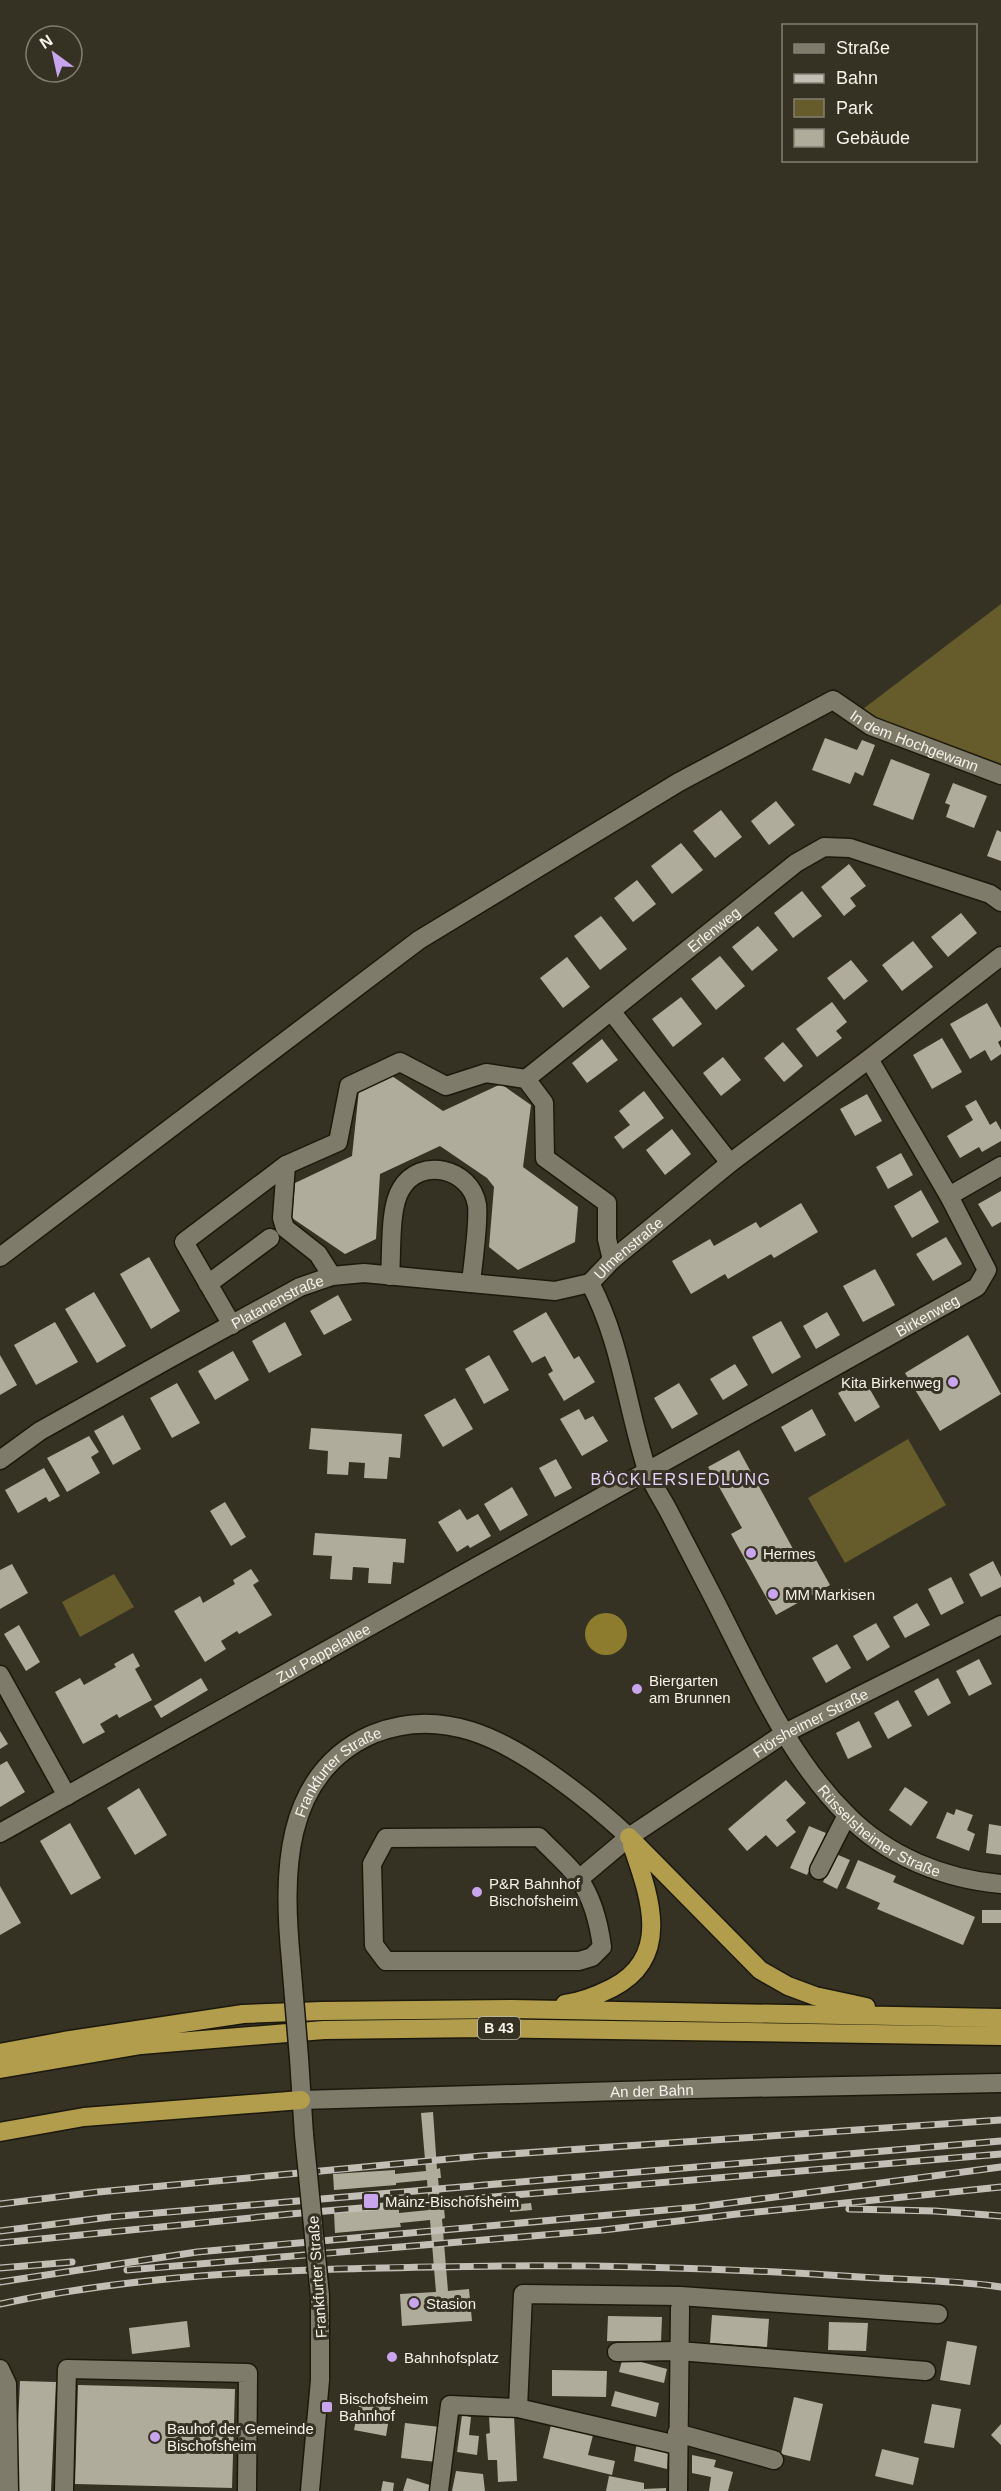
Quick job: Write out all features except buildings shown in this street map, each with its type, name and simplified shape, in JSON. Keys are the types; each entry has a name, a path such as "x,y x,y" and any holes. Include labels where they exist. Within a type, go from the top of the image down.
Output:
{"highway":[{"path":"511,2009 570,2003 600,1994 618,1985 638,1968 646,1955 653,1927 647,1893 629,1838"},
{"path":"629,1838 760,1970 789,1986 815,1996 906,2016"},
{"name":"B 43","path":"0,2053 243,2014 511,2009 1001,2018"},
{"name":"B 43","path":"0,2069 141,2045 324,2030 481,2028 1001,2036"},
{"path":"0,2132 84,2117 301,2100"}],"street":[{"name":"In dem Hochgewann","path":"0,1257 419,939 679,782 833,700 871,726 1001,775"},
{"name":"Erlenweg","path":"526,1080 796,863 824,847 850,848 990,894 1001,902"},
{"name":"Ulmenstraße","path":"785,1733 648,1472 604,1310 590,1283 612,1260 730,1163 1001,956"},
{"path":"611,1011 730,1163"},
{"name":"Birkenweg","path":"648,1472 977,1287 987,1270 949,1196 869,1059"},
{"path":"232,1325 184,1242 286,1165 338,1142 348,1086 400,1062 446,1086 486,1073 526,1080 544,1103 545,1158 607,1203 607,1239 612,1260"},
{"path":"286,1165 282,1218 285,1227 318,1254 332,1276"},
{"path":"949,1196 1001,1166"},
{"path":"390,1275 395,1202 401,1188 411,1178 424,1171 438,1169 458,1176 473,1192 477,1206 471,1283"},
{"path":"208,1284 270,1238"},
{"name":"Platanenstraße","path":"0,1460 40,1431 300,1287 332,1276 364,1273 555,1291 590,1283"},
{"name":"Zur Pappelallee","path":"0,1833 648,1472"},
{"name":"Flörsheimer Straße","path":"579,1879 629,1838 785,1733 1001,1625"},
{"path":"0,1675 67,1797"},
{"name":"Frankfurter Straße","path":"310,2491 320,2380 320,2296 286,1911 286,1877 291,1847 295,1828 308,1794 327,1767 352,1745 381,1731 398,1726 430,1724 473,1731 499,1743 552,1775 589,1802 629,1838"},
{"name":"Rüsselsheimer Straße","path":"785,1733 815,1777 847,1815 876,1839 938,1872 970,1881 1001,1884"},
{"path":"819,1870 847,1815"},
{"path":"540,1837 579,1879 599,1923 602,1947 592,1957 579,1961 386,1961 374,1945 372,1864 386,1838 540,1837"},
{"name":"An der Bahn","path":"301,2100 702,2088 1001,2084"},
{"path":"515,2408 523,2294 680,2296 938,2314"},
{"path":"678,2491 680,2308"},
{"path":"617,2352 679,2351 926,2371"},
{"path":"0,2369 7,2384 9,2491"},
{"path":"64,2491 67,2369 249,2373 247,2491"},
{"path":"439,2491 450,2405 515,2408 774,2460"}],"green space":[{"path":"1001,604 1001,766 877,721 863,709"},
{"path":"908,1439 946,1505 845,1563 808,1498"},
{"path":"114,1574 134,1607 80,1637 62,1602"}],"shaded area":[{"path":"606,1613 614,1614 621,1619 626,1626 626,1642 621,1649 614,1654 606,1655 598,1654 591,1649 586,1642 585,1634 586,1626 591,1619 598,1614"}],"railway":[{"path":"0,2204 98,2192 481,2156 1001,2120"},
{"path":"0,2231 110,2217 1001,2141"},
{"path":"0,2243 290,2214 1001,2154"},
{"path":"0,2282 197,2252 699,2207 1001,2167"},
{"path":"127,2270 603,2230 1001,2187"},
{"path":"849,2209 935,2211 1001,2216"},
{"path":"0,2268 72,2262"},
{"path":"0,2304 62,2292 187,2277 313,2270 439,2267 681,2268 931,2280 1001,2287"}],"place":[{"name":"Kita Birkenweg","path":"953,1382"},
{"name":"Hermes","path":"751,1553"},
{"name":"MM Markisen","path":"773,1594"},
{"name":"Biergarten am Brunnen","path":"637,1689"},
{"name":"P&R Bahnhof Bischofsheim","path":"477,1892"},
{"name":"Mainz-Bischofsheim","path":"371,2201"},
{"name":"Stasion","path":"414,2303"},
{"name":"Bahnhofsplatz","path":"392,2357"},
{"name":"Bischofsheim Bahnhof","path":"327,2407"},
{"name":"Bauhof der Gemeinde Bischofsheim","path":"155,2437"}],"district":[{"name":"BÖCKLERSIEDLUNG","path":"681,1479"}]}
